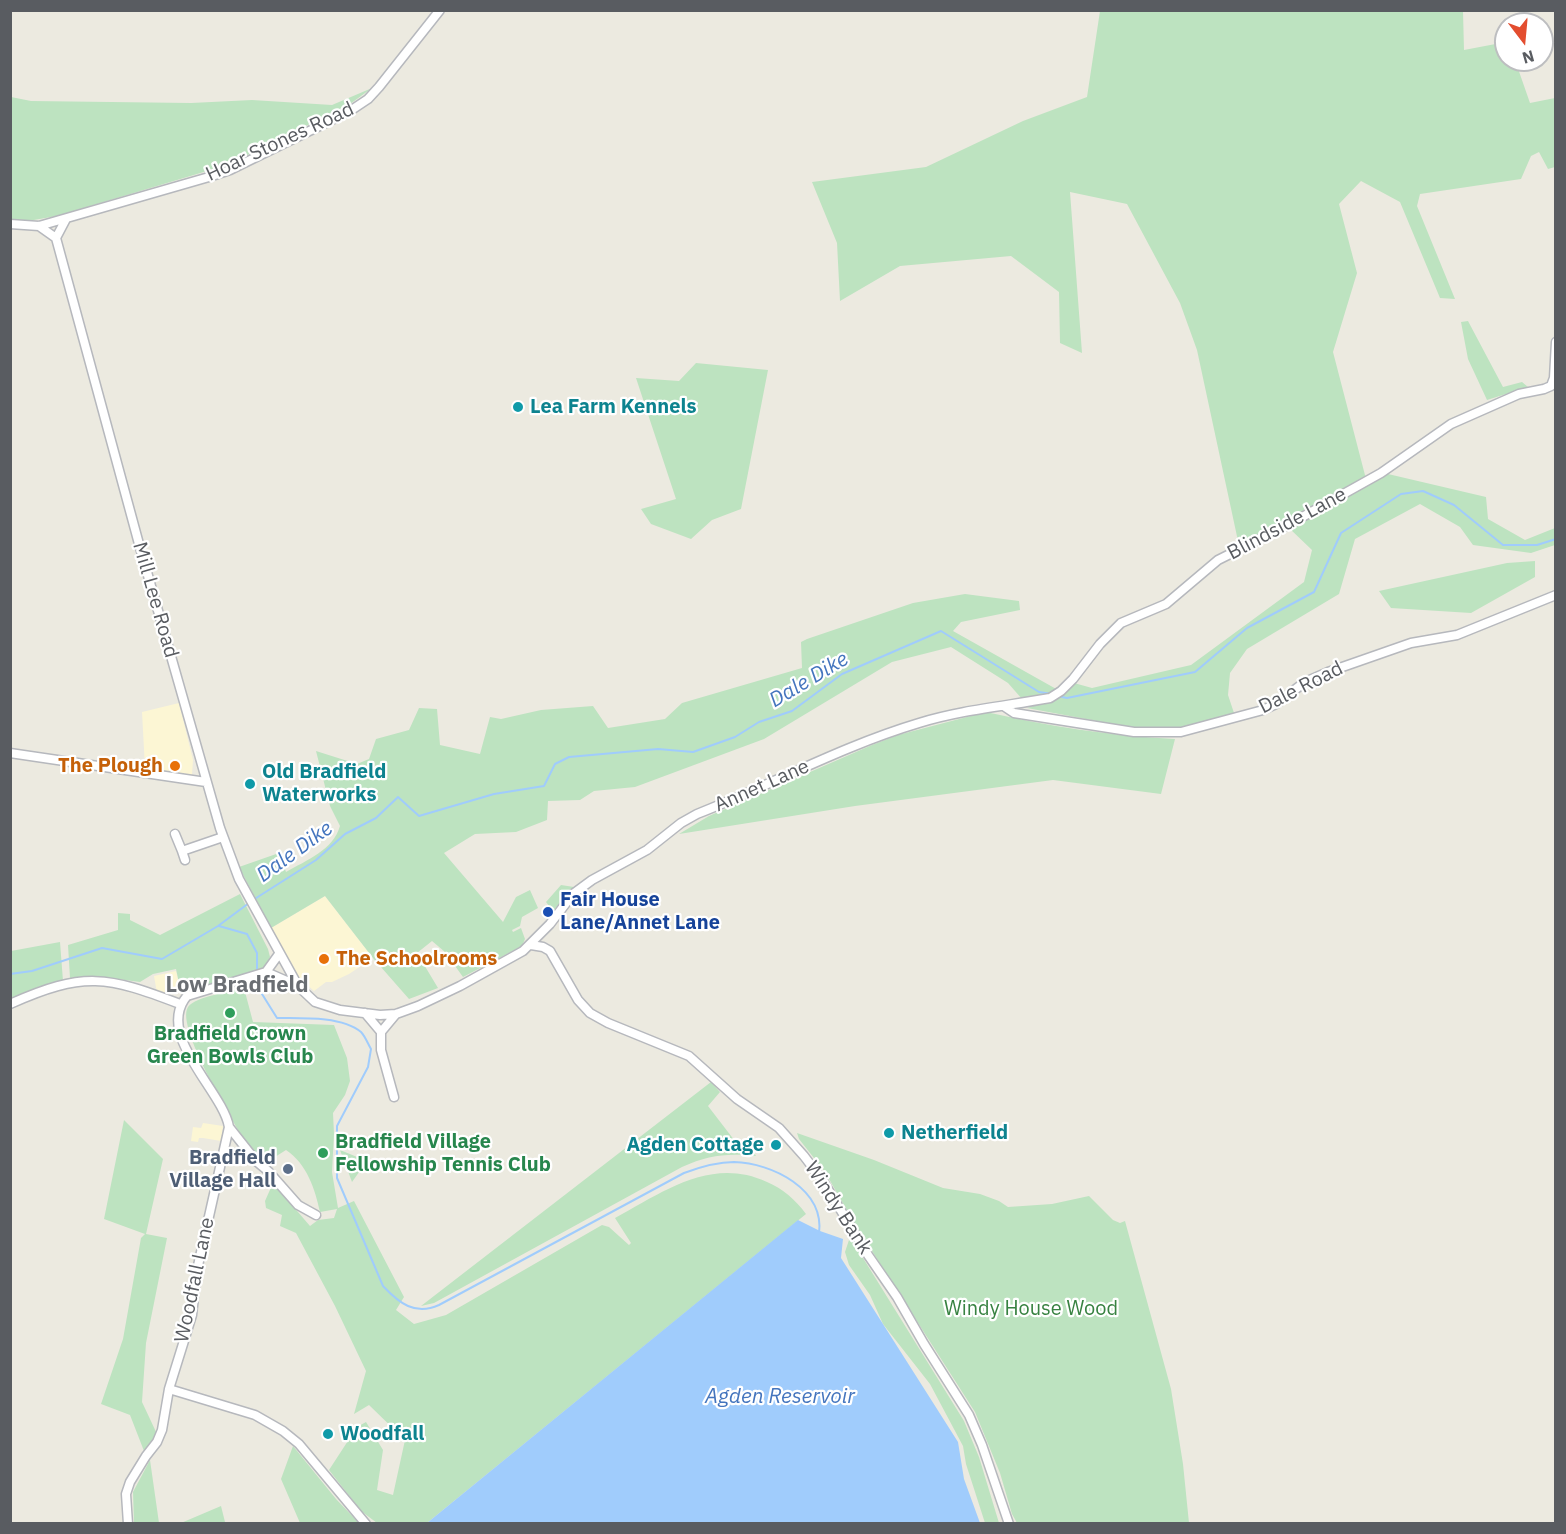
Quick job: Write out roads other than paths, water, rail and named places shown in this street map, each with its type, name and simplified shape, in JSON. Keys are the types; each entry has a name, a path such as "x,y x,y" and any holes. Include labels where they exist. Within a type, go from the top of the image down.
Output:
{"street":[{"name":"Hoar Stones Road","path":"10,225 39,226 230,170 350,111 368,99 379,87 440,10"},
{"path":"39,226 56,238 66,219"},
{"name":"Mill Lee Road","path":"56,238 223,837 239,879 298,986"},
{"name":"Blindside Lane","path":"1005,706 1050,698 1073,679 1100,644 1121,623 1166,604 1218,560 1288,525 1381,473 1451,424 1519,394 1551,386 1554,378 1556,342"},
{"name":"Dale Road","path":"1005,706 1014,713 1134,732 1181,732 1263,710 1276,704 1305,682 1328,672 1411,643 1457,634 1556,596"},
{"name":"Annet Lane","path":"396,1014 460,986 524,951 573,894 592,880 647,850 681,823 697,814 817,761 894,731 961,712 1005,706"},
{"path":"10,753 206,782"},
{"path":"176,834 184,856 223,837"},
{"name":"Windy Bank","path":"547,927 550,951 578,1000 590,1013 608,1023 689,1056 736,1099 779,1128 804,1156 823,1181 868,1255 897,1297 969,1415 982,1445 1009,1524"},
{"path":"531,945 550,951"},
{"path":"279,954 265,973 187,996 180,1004 178,1022 195,1067 225,1115 229,1127 256,1161 268,1171 297,1205 316,1215"},
{"path":"265,973 298,986 315,1002 329,1008 380,1015 396,1014"},
{"path":"10,1004 48,988 90,980 124,984 147,990 180,1004"},
{"path":"365,1013 381,1032"},
{"path":"394,1097 381,1050 381,1032 396,1014"},
{"name":"Woodfall Lane","path":"128,1524 126,1494 130,1482 157,1442 162,1430 169,1389 192,1315 197,1270 229,1127"},
{"path":"169,1389 255,1415 283,1431 299,1444 366,1524"}],"water":[{"name":"Agden Reservoir","path":"798,1220 843,1239 841,1258 958,1442 964,1479 980,1523 427,1523"}],"waterway":[{"name":"Dale Dike","path":"1057,696 1067,698 1195,672 1247,628 1314,592 1341,533 1401,494 1423,491 1454,505 1503,545 1537,545 1556,539"},
{"name":"Dale Dike","path":"253,900 316,860 345,834 376,818 398,797 419,816 494,794 544,786 555,764 569,757 658,749 693,752 735,737 759,722 792,711 842,674 941,631 1039,692 1052,694"},
{"name":"Dale Dike","path":"10,974 32,971 102,948 162,959 218,926 249,903"},
{"path":"219,926 247,934 257,953 257,972"},
{"path":"257,978 257,986 277,1018 321,1019 343,1023 361,1032 371,1049 368,1067 337,1126 337,1178 383,1286 395,1298 408,1306 422,1309 439,1305 684,1173 714,1164 734,1162 764,1167 793,1182 814,1204 819,1218 819,1234"}],"place":[{"name":"Lea Farm Kennels","path":"518,407"},
{"name":"The Plough","path":"175,766"},
{"name":"Old Bradfield Waterworks","path":"250,784"},
{"name":"Fair House Lane/Annet Lane","path":"548,912"},
{"name":"The Schoolrooms","path":"324,959"},
{"name":"Bradfield Crown Green Bowls Club","path":"230,1013"},
{"name":"Netherfield","path":"889,1133"},
{"name":"Agden Cottage","path":"776,1145"},
{"name":"Bradfield Village Fellowship Tennis Club","path":"323,1153"},
{"name":"Bradfield Village Hall","path":"288,1169"},
{"name":"Woodfall","path":"328,1434"}],"district":[{"name":"Low Bradfield","path":"237,986"}],"park label":[{"name":"Windy House Wood","path":"1031,1309"}]}
